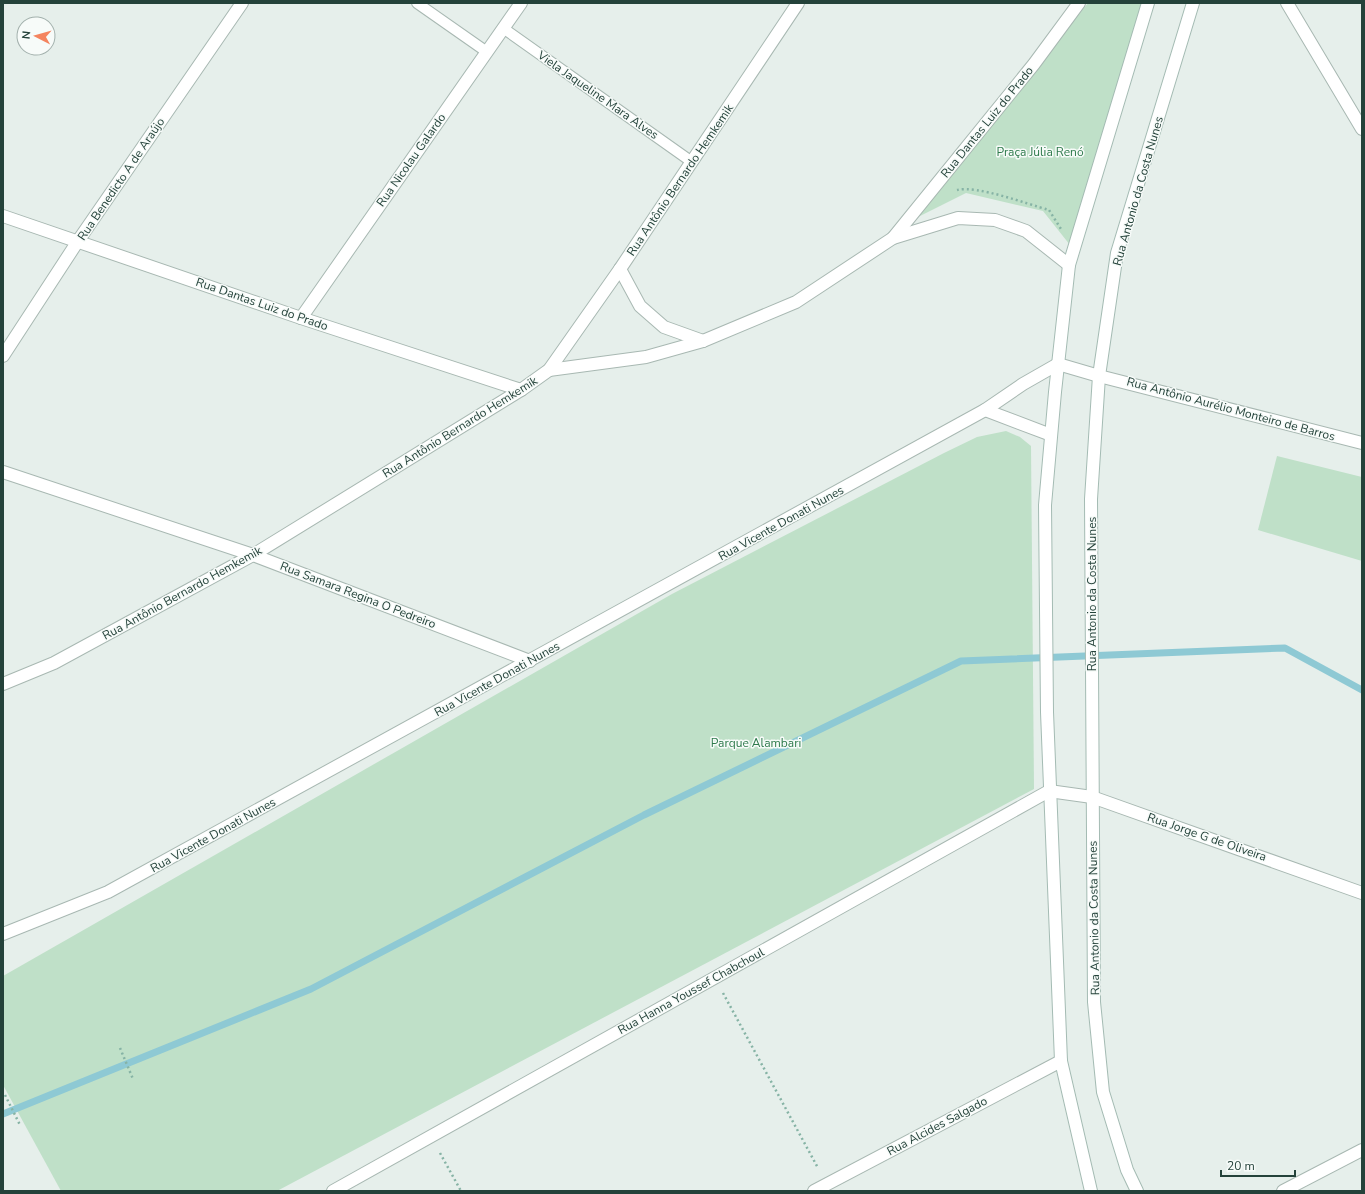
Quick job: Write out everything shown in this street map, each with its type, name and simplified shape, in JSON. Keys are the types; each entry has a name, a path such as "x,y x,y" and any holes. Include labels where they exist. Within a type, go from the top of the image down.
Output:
{"street":[{"name":"Rua Benedicto A de Araújo","path":"3,356 78,241 242,3"},
{"name":"Rua Nicolau Galardo","path":"301,318 521,3"},
{"name":"Rua Antônio Bernardo Hemkemik","path":"3,684 54,663 253,555 521,390 549,370 620,269 798,3"},
{"name":"Rua Dantas Luiz do Prado","path":"893,238 1034,64 1079,3"},
{"path":"1091,1191 1060,1061 1049,791 1045,504 1069,265 1148,3"},
{"name":"Rua Antonio da Costa Nunes","path":"1137,1191 1127,1170 1102,1092 1094,1002 1092,500 1100,376 1117,253 1193,3"},
{"path":"1287,3 1362,129"},
{"name":"Rua Dantas Luiz do Prado","path":"3,216 301,318 521,390"},
{"name":"Rua Dantas Luiz do Prado","path":"549,370 646,357 703,341 796,302 893,238 958,218 995,220 1026,231 1069,265"},
{"path":"620,269 640,306 664,327 703,341"},
{"name":"Rua Antônio Aurélio Monteiro de Barros","path":"1058,364 1362,443"},
{"name":"Rua Vicente Donati Nunes","path":"3,934 108,892 985,410 1023,384 1058,364"},
{"path":"985,410 1051,435"},
{"name":"Rua Samara Regina O Pedreiro","path":"3,472 253,555 530,661"},
{"name":"Rua Jorge G de Oliveira","path":"1049,791 1092,797 1362,893"},
{"name":"Rua Hanna Youssef Chabchoul","path":"333,1191 1049,791"},
{"name":"Rua Alcides Salgado","path":"814,1191 1060,1061"},
{"path":"1283,1191 1362,1150"}],"lane":[{"path":"417,3 487,52"},
{"name":"Viela Jaqueline Mara Alves","path":"503,28 692,162"}],"path":[{"path":"952,191 964,188 1048,210 1061,230"},
{"path":"715,978 827,1184"},
{"path":"120,1048 133,1079"},
{"path":"5,1095 20,1126"},
{"path":"431,1136 461,1191"}],"green space":[{"name":"Praça Júlia Renó","path":"1088,3 1146,3 1070,245 1043,211 966,193 912,220"},
{"name":"Parque Alambari","path":"1006,431 1020,437 1031,446 1034,789 277,1191 61,1191 3,1085 3,976 672,594 944,453 977,437"},
{"path":"1277,456 1362,477 1362,561 1258,530"}],"waterway":[{"path":"3,1114 311,989 644,815 961,661 1285,648 1362,690"}]}
